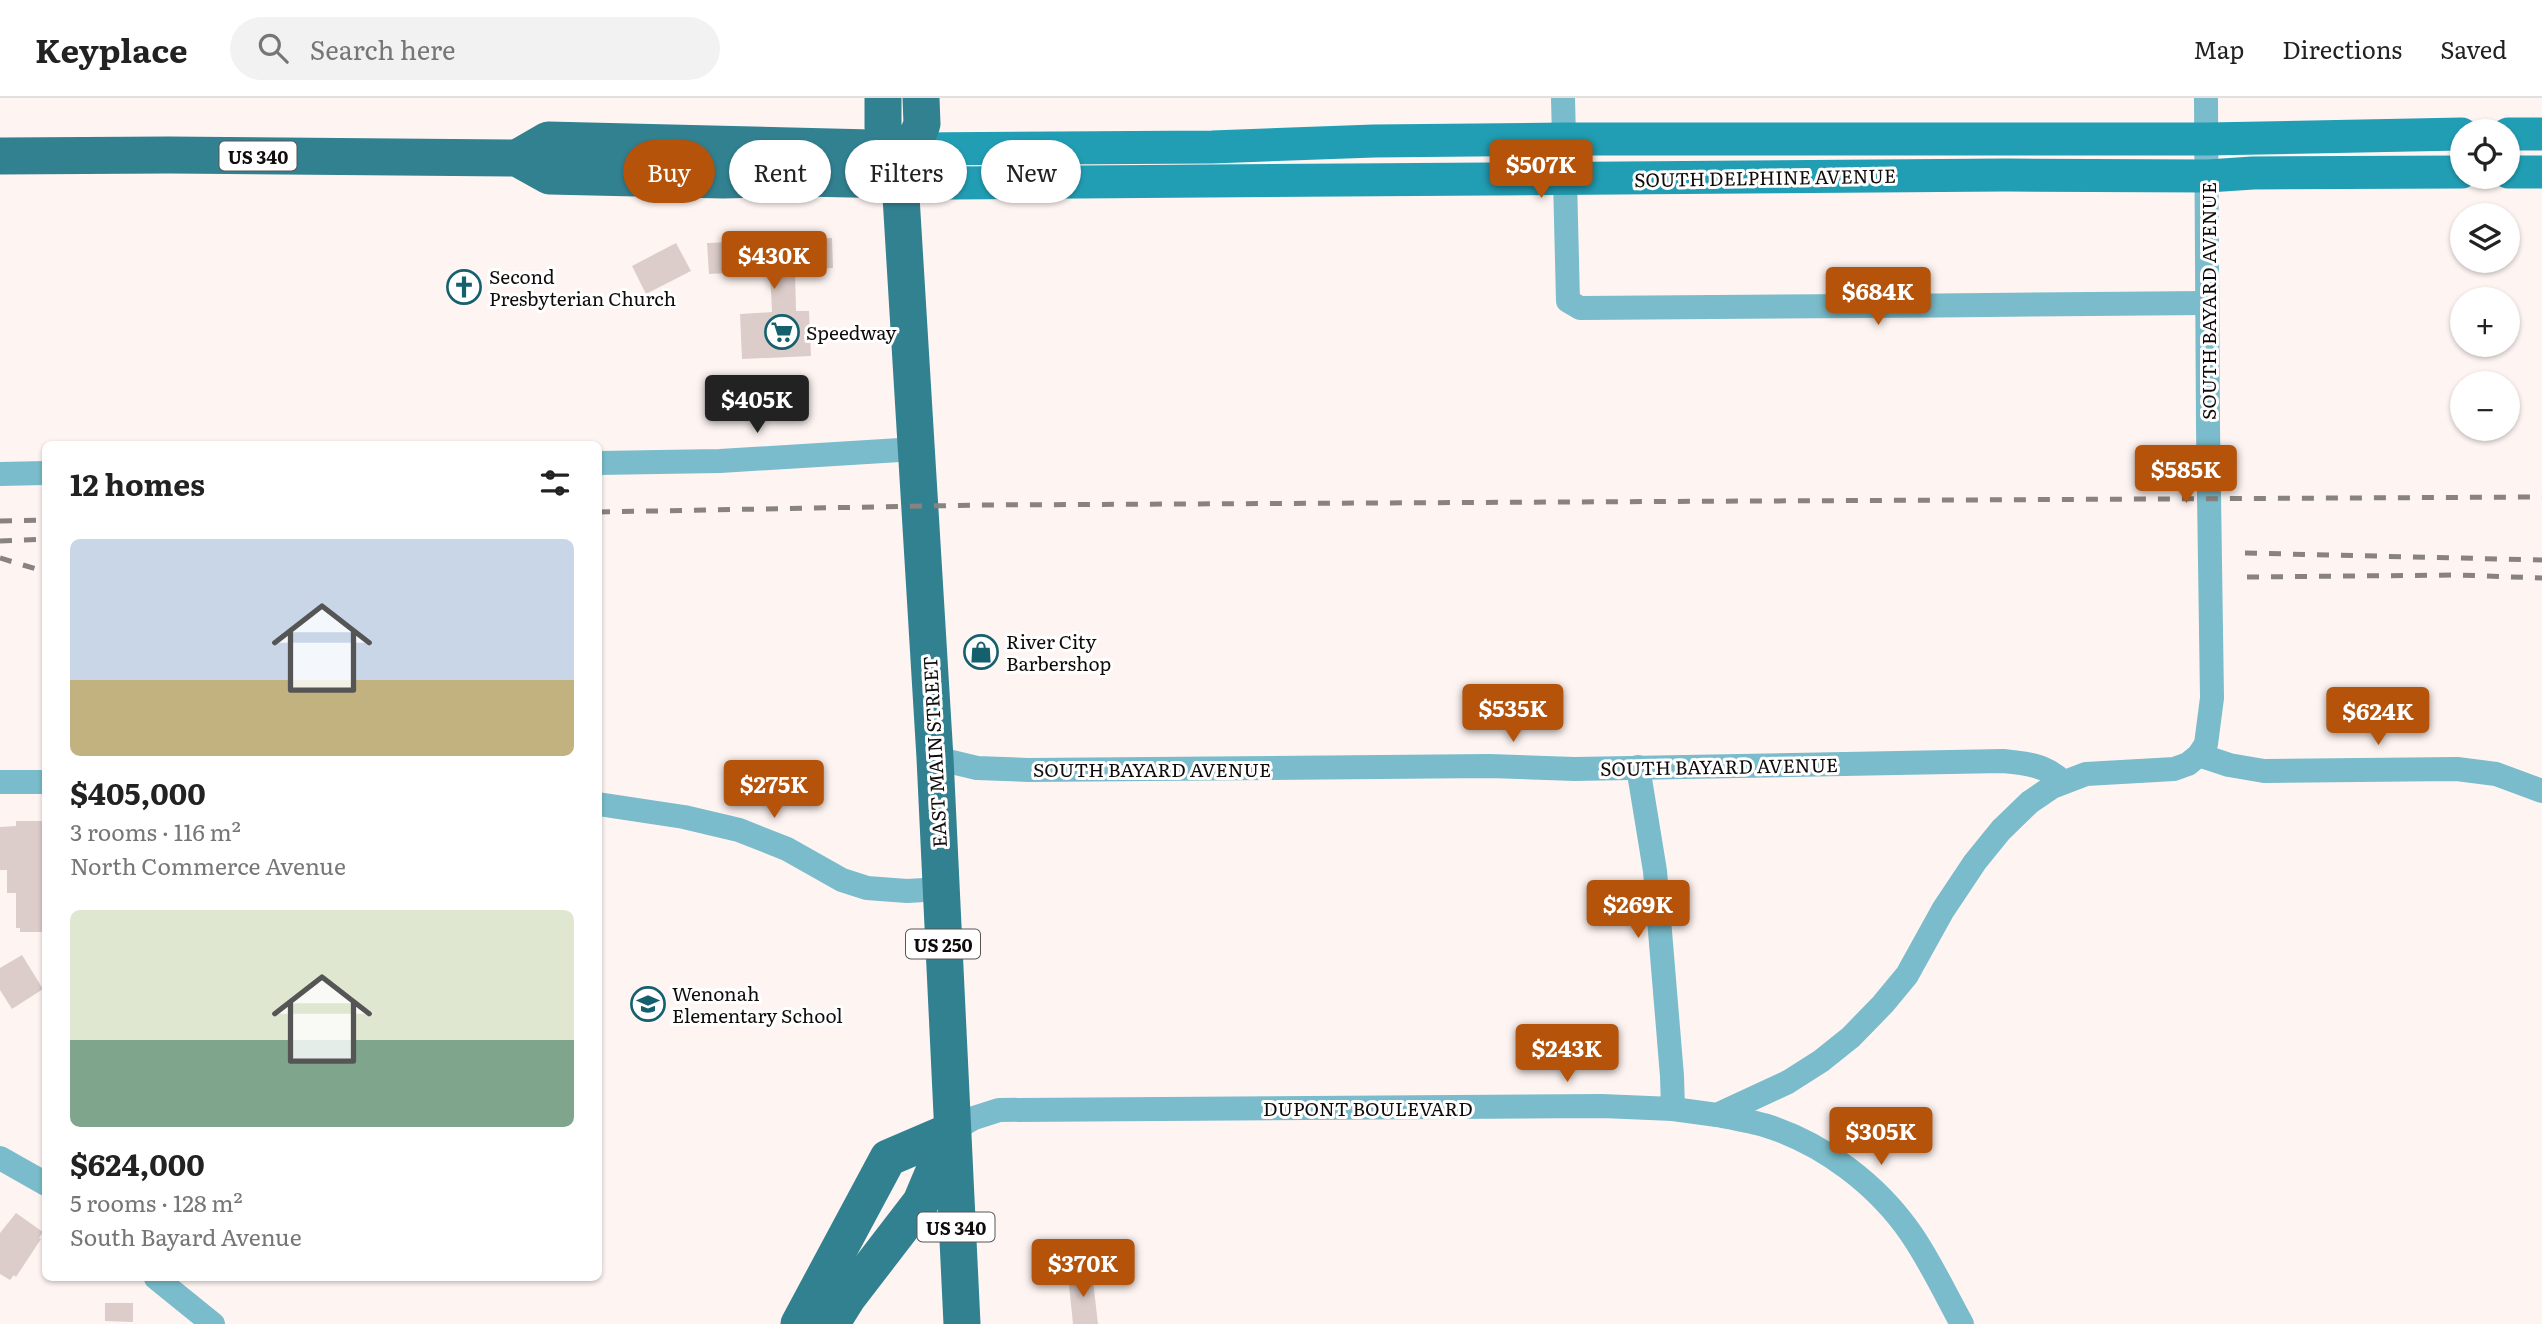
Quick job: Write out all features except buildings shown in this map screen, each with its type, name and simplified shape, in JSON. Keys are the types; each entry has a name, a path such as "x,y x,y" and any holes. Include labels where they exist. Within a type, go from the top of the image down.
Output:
{"main road":[{"name":"EAST MAIN STREET","path":"883,98 883,127 890,140"},
{"name":"EAST MAIN STREET","path":"912,140 922,124 921,98"},
{"name":"SOUTH DELPHINE AVENUE","path":"967,156 1374,141 2207,139 2450,134"},
{"path":"2520,134 2542,134"},
{"name":"US 340","path":"0,156 517,158 548,140 845,156"},
{"name":"SOUTH DELPHINE AVENUE","path":"967,183 1564,180 2006,174 2208,176 2253,173 2450,172"},
{"path":"2520,172 2542,172"},
{"name":"EAST MAIN STREET","path":"903,203 935,758 962,1324"},
{"path":"799,1324 888,1158 951,1131"},
{"name":"US 250","path":"831,1324 848,1297 921,1202 951,1131"}],"street":[{"path":"1563,98 1568,301 1580,308 2207,303"},
{"name":"SOUTH BAYARD AVENUE","path":"2199,755 2206,744 2213,698 2206,98"},
{"path":"602,463 720,461 916,449"},
{"path":"0,474 42,473"},
{"path":"1717,1115 1788,1082 1851,1037 1906,975 1950,900 1975,862 2001,830 2029,802 2063,782 2086,774 2107,771 2174,769 2188,764 2199,755 2229,765 2264,771 2479,771 2542,790"},
{"name":"SOUTH BAYARD AVENUE","path":"935,758 977,768 1028,769 1638,767 2003,761 2032,764 2049,771 2063,782"},
{"path":"1638,767 1655,871 1673,1110"},
{"path":"0,782 42,782"},
{"path":"602,805 684,817 739,830 787,849 842,880 867,888 907,891 941,889"},
{"name":"DUPONT BOULEVARD","path":"951,1131 974,1118 999,1110 1591,1106 1717,1115 1764,1125 1795,1137 1845,1166 1892,1209 1913,1237 1962,1324"},
{"path":"0,1158 42,1182"},
{"path":"160,1281 213,1324"}],"railway":[{"path":"602,512 981,505 2542,497"},
{"path":"0,521 42,520"},
{"path":"0,541 42,539"},
{"path":"2245,553 2542,560"},
{"path":"0,558 42,571"},
{"path":"2247,577 2458,575 2542,578"}],"place":[{"name":"Second Presbyterian Church","path":"464,287"},
{"name":"Speedway","path":"782,332"},
{"name":"River City Barbershop","path":"981,652"},
{"name":"Wenonah Elementary School","path":"648,1004"}]}
